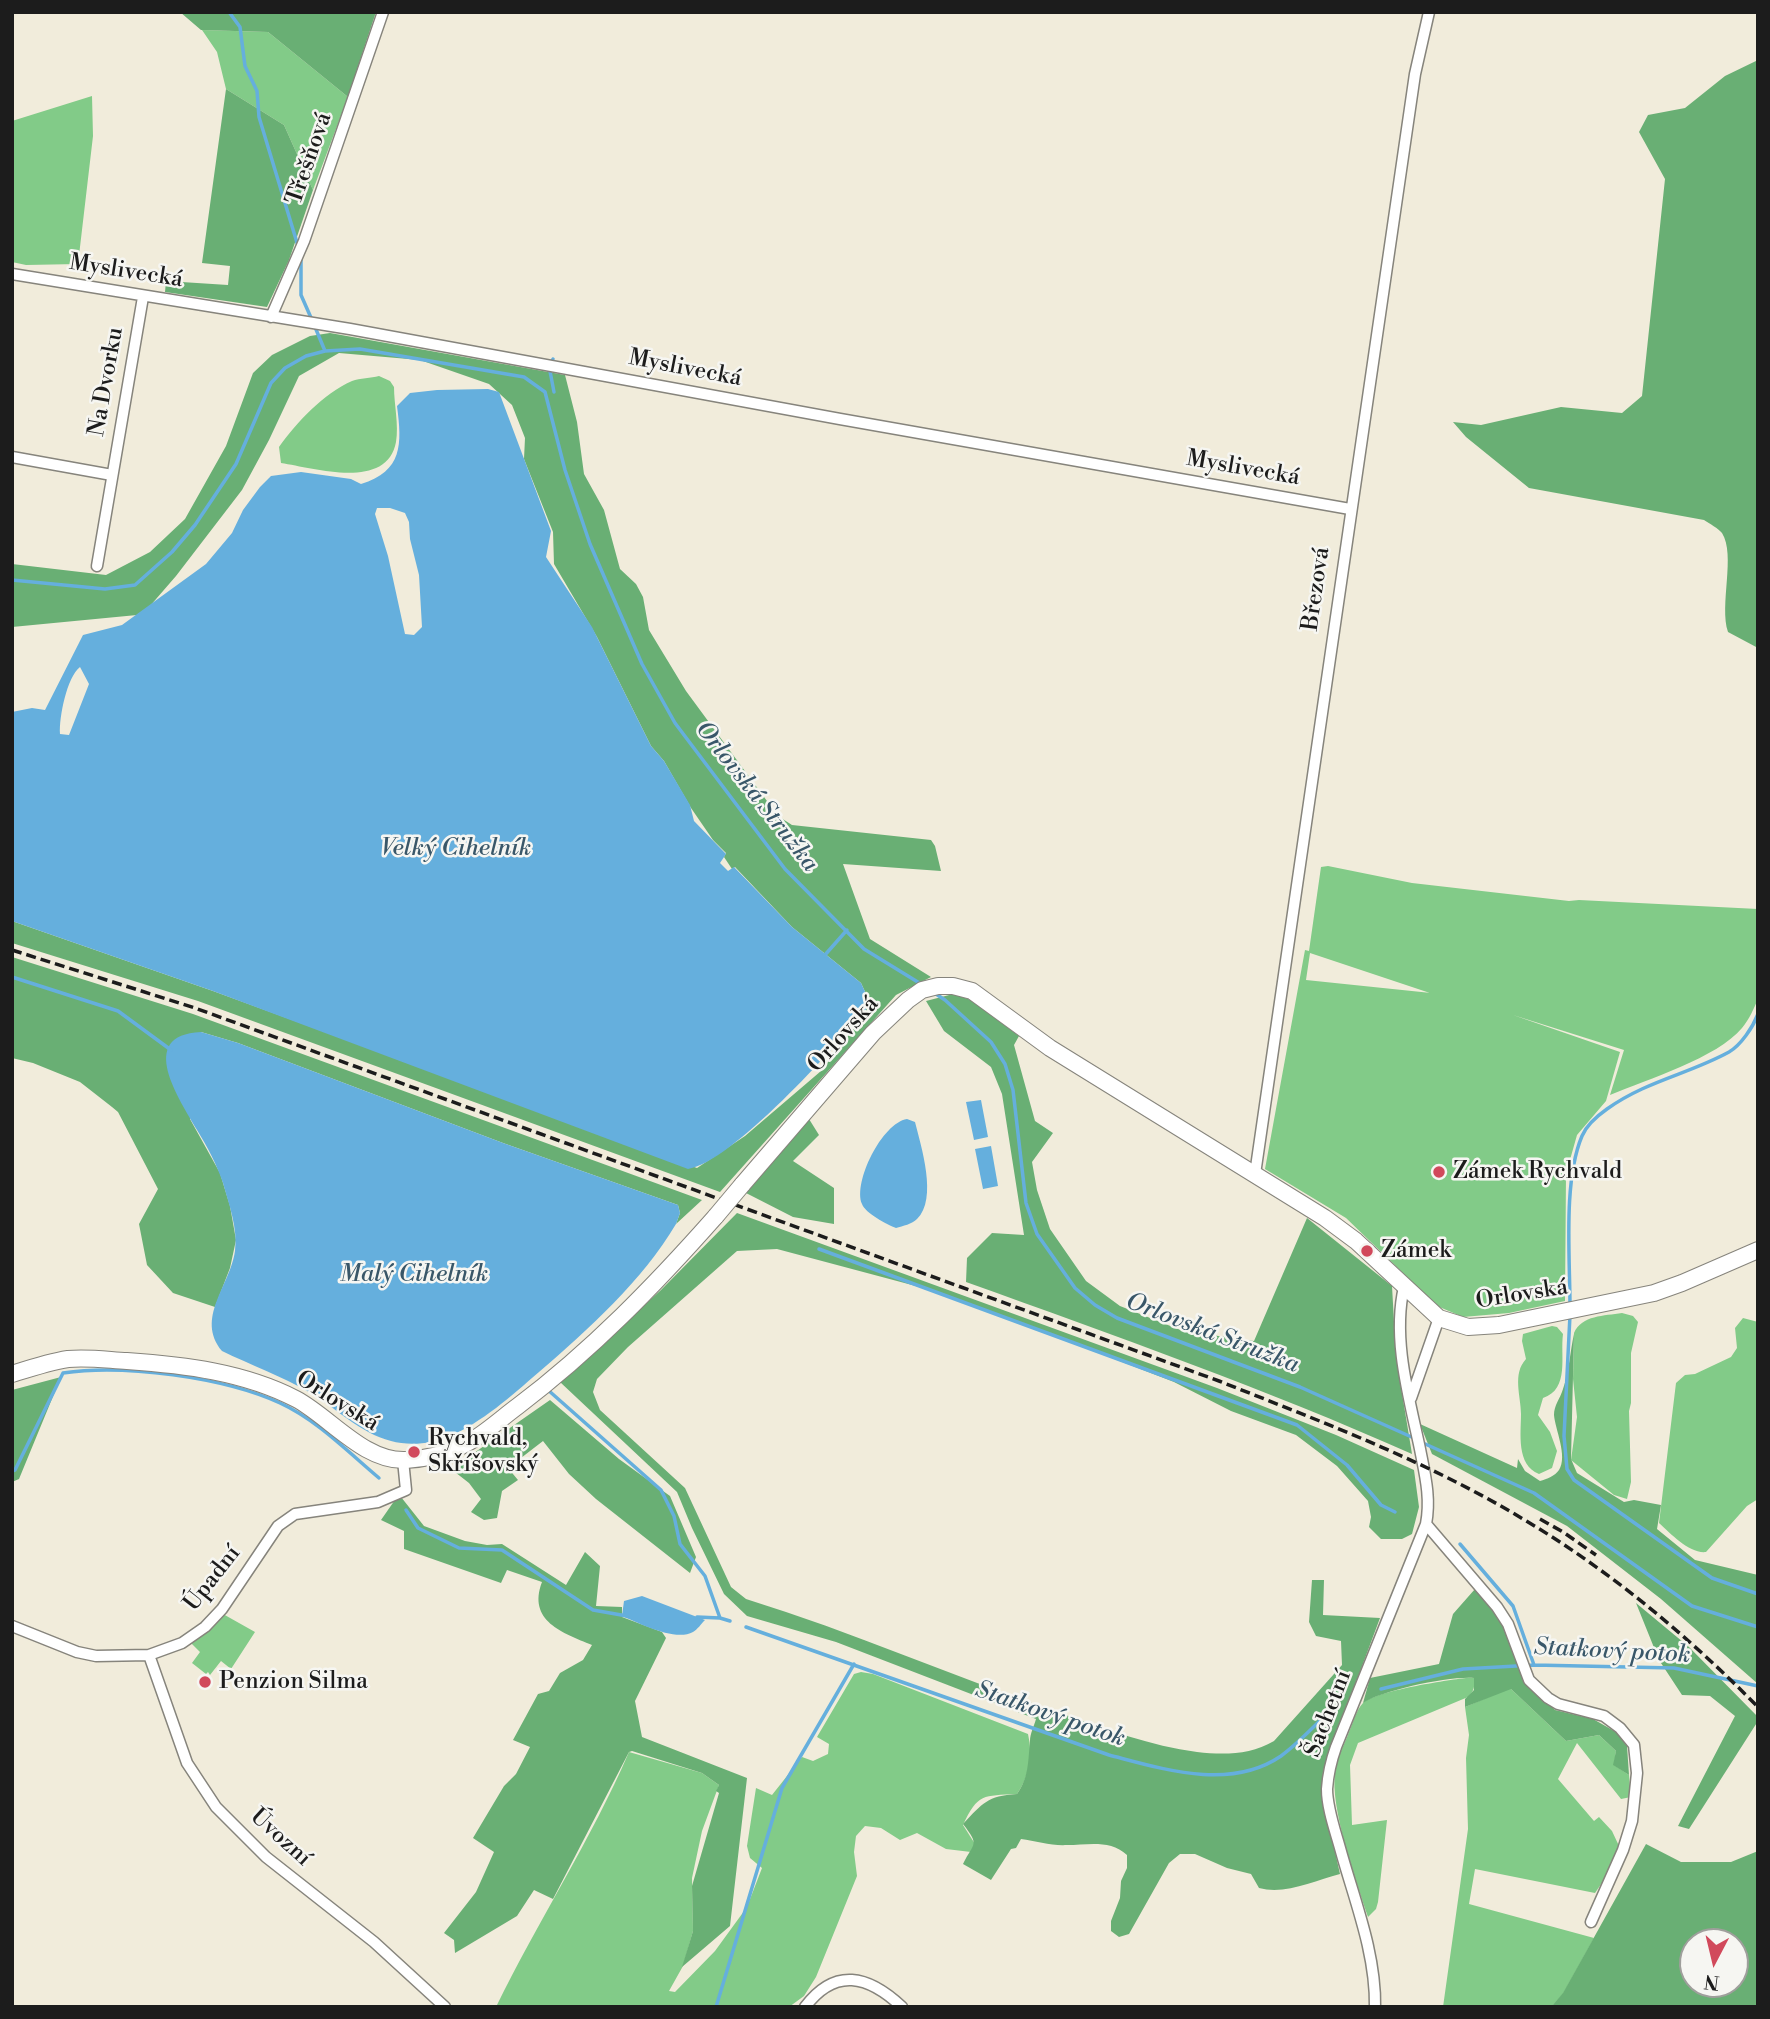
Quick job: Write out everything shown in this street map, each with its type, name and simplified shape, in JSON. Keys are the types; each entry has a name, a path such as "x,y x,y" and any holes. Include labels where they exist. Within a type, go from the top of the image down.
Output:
{"main road":[{"name":"Orlovská","path":"12,1374 71,1359 150,1363 219,1373 257,1383 298,1400 375,1453 403,1460 459,1448 548,1383 603,1336 655,1284 716,1216 873,1033 908,1000 930,988 953,986 972,990 1050,1048 1345,1231 1439,1318 1462,1326 1499,1325 1654,1293 1758,1250"}],"street":[{"name":"Třešňová","path":"271,317 304,241 383,12"},
{"name":"Březová","path":"1255,1174 1415,74 1429,12"},
{"name":"Myslivecká","path":"12,274 329,326 1350,509"},
{"name":"Na Dvorku","path":"97,566 143,297"},
{"path":"12,457 112,475"},
{"name":"Šachetní","path":"1375,2007 1370,1956 1327,1793 1328,1772 1336,1747 1426,1524 1428,1487 1400,1358 1404,1287"},
{"path":"1410,1398 1439,1318"},
{"name":"Úpadní","path":"12,1626 77,1652 96,1656 149,1655 182,1643 205,1627 222,1609 278,1526 296,1514 378,1502 406,1490 403,1460"},
{"path":"1426,1524 1508,1623 1529,1679 1558,1704 1604,1716 1620,1728 1634,1745 1637,1773 1632,1821 1623,1850 1591,1923"},
{"name":"Úvozní","path":"149,1655 187,1763 216,1807 266,1857 374,1942 445,2007"},
{"path":"804,2007 828,1983 849,1979 867,1983 902,2007"}],"green space":[{"path":"180,12 376,12 348,97 268,32 201,30"},
{"path":"202,30 268,32 348,97 313,190 284,125 226,89 217,52"},
{"path":"1758,60 1758,648 1728,632 1725,608 1728,554 1722,533 1716,528 1704,520 1529,488 1466,437 1453,422 1481,425 1561,407 1622,413 1642,396 1665,179 1639,132 1648,115 1685,108 1725,76"},
{"path":"226,89 284,125 313,190 289,260 267,307 165,292 166,281 228,285 230,266 202,263"},
{"path":"92,96 93,136 78,264 26,265 12,262 12,121"},
{"path":"330,333 565,375 577,422 584,474 604,510 620,569 636,584 643,597 649,630 686,691 778,816 792,825 931,840 935,846 941,871 843,864 870,939 931,977 896,995 720,1192 198,1001 12,943 12,921 213,991 697,1168 745,1136 821,1071 866,1012 867,996 861,983 792,927 735,867 732,869 724,857 726,853 713,840 664,761 651,746 597,637 554,564 553,532 524,459 525,438 512,405 489,384 420,360 339,353 299,376 242,490 150,606 137,615 12,627 12,564 106,575 150,552 185,519 226,446 253,373 272,355 310,336"},
{"path":"379,376 390,381 394,387 397,435 390,457 379,467 348,473 281,463 279,447 321,401 352,381"},
{"path":"1328,866 1412,883 1569,901 1758,909 1758,999 1753,1010 1745,1025 1731,1039 1681,1067 1610,1095 1624,1050 1513,1015 1620,1052 1606,1101 1577,1135 1566,1174 1565,1301 1509,1313 1463,1317 1437,1306 1346,1218 1265,1169 1305,950 1309,951 1321,867","holes":["1310,953 1430,993 1306,980"]},
{"path":"12,957 193,1014 702,1200 676,1224 680,1213 678,1205 503,1143 238,1043 201,1032 190,1119 220,1173 236,1240 230,1268 215,1307 173,1293 147,1265 139,1224 158,1189 118,1112 80,1082 33,1063 12,1058"},
{"path":"953,994 971,1000 1019,1036 1014,1045 1035,1121 1053,1133 1032,1162 1037,1190 1050,1229 1086,1281 1120,1306 1183,1331 1254,1341 1307,1218 1392,1286 1396,1357 1412,1454 1246,1385 966,1282 967,1258 992,1233 1024,1235 1002,1094 991,1067 944,1031 926,1001"},
{"path":"809,1119 819,1135 793,1161 834,1188 834,1224 793,1217 746,1193"},
{"path":"737,1213 1217,1388 1336,1435 1414,1470 1419,1507 1412,1534 1402,1539 1381,1539 1369,1527 1371,1517 1368,1501 1337,1466 1296,1435 1231,1411 1174,1382 927,1289 777,1249 737,1251 628,1347 597,1379 593,1392 600,1410 685,1488 731,1587 746,1599 1023,1700 1146,1741 1197,1752 1227,1754 1256,1749 1274,1741 1342,1665 1341,1641 1316,1636 1309,1622 1312,1580 1324,1580 1323,1615 1380,1618 1323,1771 1322,1793 1340,1874 1300,1886 1269,1890 1259,1888 1251,1874 1227,1868 1195,1854 1180,1854 1169,1863 1129,1934 1119,1937 1111,1931 1111,1921 1127,1868 1127,1855 1120,1850 1106,1845 1056,1845 1021,1839 1016,1848 1011,1849 991,1880 963,1864 974,1844 972,1836 963,1824 986,1802 1017,1794 1026,1775 1036,1719 836,1642 747,1616 724,1594 677,1492 560,1382 661,1290"},
{"path":"1622,1313 1633,1316 1638,1322 1631,1353 1631,1482 1627,1499 1614,1495 1571,1460 1577,1417 1573,1379 1574,1333 1588,1320"},
{"path":"1743,1318 1758,1322 1758,1499 1747,1506 1706,1552 1700,1552 1681,1542 1659,1523 1676,1383 1685,1375 1695,1374 1731,1357 1737,1348 1735,1328"},
{"path":"1557,1327 1563,1334 1562,1371 1557,1387 1543,1398 1538,1415 1550,1432 1557,1451 1552,1468 1539,1474 1526,1464 1521,1448 1518,1378 1526,1359 1523,1334"},
{"path":"1574,1334 1571,1459 1577,1473 1624,1502 1634,1500 1661,1505 1657,1529 1695,1560 1758,1575 1758,1684 1661,1599 1567,1526 1432,1454 1420,1424 1517,1468 1518,1459 1525,1471 1540,1481 1555,1474 1559,1470 1562,1457 1554,1411 1565,1382"},
{"path":"61,1377 19,1479 12,1482 12,1390"},
{"path":"550,1400 619,1459 670,1496 696,1557 690,1573 596,1499 569,1474 543,1441 508,1468 518,1480 502,1491 497,1518 484,1520 471,1512 481,1499 469,1483 451,1469"},
{"path":"397,1497 401,1497 424,1526 465,1541 487,1545 502,1544 566,1585 585,1552 600,1566 596,1606 622,1607 622,1617 662,1632 666,1638 635,1701 642,1737 747,1778 730,1926 682,1967 693,1931 692,1886 719,1785 702,1773 632,1751 629,1752 553,1899 534,1890 517,1916 455,1953 454,1940 444,1933 476,1892 494,1852 473,1838 504,1786 516,1774 530,1747 513,1740 538,1694 549,1691 560,1673 583,1660 592,1645 559,1630 544,1616 539,1607 542,1582 507,1570 501,1583 404,1549 404,1531 381,1520"},
{"path":"1475,1589 1505,1625 1527,1680 1555,1710 1593,1719 1616,1732 1627,1746 1629,1775 1613,1765 1616,1751 1599,1735 1566,1741 1511,1689 1465,1707 1465,1699 1474,1690 1474,1678 1417,1685 1385,1693 1363,1703 1370,1678 1439,1664 1453,1614"},
{"path":"1636,1603 1689,1647 1758,1717 1689,1829 1678,1826 1735,1716 1710,1696 1682,1695 1659,1660"},
{"path":"223,1614 255,1632 231,1669 221,1661 210,1675 192,1663 200,1652 190,1642"},
{"path":"854,1674 873,1674 1028,1734 1029,1766 1017,1794 983,1798 973,1807 963,1825 975,1844 971,1852 946,1849 917,1833 900,1840 881,1828 865,1826 856,1836 854,1852 857,1876 816,1977 804,1996 789,2007 496,2007 598,1817 629,1752 702,1773 719,1785 702,1831 692,1878 693,1931 683,1966 669,1991 675,1992 715,1951 747,1907 762,1868 750,1858 747,1846 756,1788 772,1795 802,1757 813,1761 828,1754 829,1744 817,1737"},
{"path":"1474,1678 1474,1689 1468,1697 1358,1743 1350,1765 1352,1825 1387,1820 1378,1902 1376,1909 1368,1917 1345,1844 1334,1787 1337,1762 1358,1709 1363,1703 1382,1694"},
{"path":"1510,1688 1566,1741 1599,1735 1616,1751 1614,1765 1629,1775 1631,1797 1621,1799 1577,1743 1558,1779 1594,1821 1599,1817 1612,1831 1619,1846 1610,1871 1595,1893 1475,1869 1469,1904 1594,1938 1563,1994 1551,2007 1443,2007 1468,1829 1466,1758 1469,1735 1465,1707"},
{"path":"1646,1844 1681,1862 1731,1862 1758,1851 1758,2007 1551,2007 1563,1993"}],"water":[{"name":"Velký Cihelník","path":"488,389 499,392 551,531 546,557 592,627 651,746 664,761 690,805 694,821 726,854 720,863 728,871 734,867 792,927 861,983 867,996 866,1009 782,1101 730,1147 707,1162 688,1169 213,991 12,921 12,712 32,708 45,710 83,635 122,625 206,564 232,533 243,510 271,476 301,472 351,479 361,484 385,472 397,454 399,444 397,406 410,393","holes":["377,508 390,508 405,513 409,522 410,539 419,575 422,627 414,635 405,634 388,556 375,514","80,667 89,684 69,735 60,734 65,698 71,679"]},
{"name":"Malý Cihelník","path":"201,1032 238,1043 503,1143 678,1205 680,1213 676,1224 647,1265 614,1303 558,1356 485,1416 448,1437 420,1444 380,1437 309,1392 222,1351 215,1339 213,1314 232,1264 236,1242 234,1225 221,1176 173,1087 166,1056 170,1044 181,1036"},
{"path":"981,1100 988,1137 974,1140 966,1102"},
{"path":"907,1119 915,1122 921,1144 926,1172 926,1199 917,1219 896,1228 867,1211 860,1194 866,1168 879,1142 888,1131"},
{"path":"991,1146 998,1186 983,1189 975,1149"},
{"path":"642,1596 705,1620 693,1632 677,1635 622,1616 624,1601"}],"waterway":[{"path":"229,12 240,27 245,66 257,91 259,117 298,246"},
{"path":"301,257 301,295 312,320"},
{"path":"315,327 325,351"},
{"name":"Orlovská Stružka","path":"12,580 105,589 135,585 172,552 195,525 236,464 271,383 285,368 306,356 325,351 360,349 524,377 545,392 565,470 590,544 642,664 675,723 785,869 864,949 921,984"},
{"path":"553,359 549,366 554,392"},
{"path":"824,956 847,930"},
{"path":"12,977 118,1011 171,1050"},
{"name":"Orlovská Stružka","path":"933,992 991,1042 1005,1064 1013,1090 1026,1203 1037,1234 1075,1288 1095,1305 1117,1318 1300,1387 1416,1439"},
{"path":"1570,1307 1572,1175 1576,1154 1587,1128 1603,1112 1622,1099 1729,1052 1746,1035 1758,1014"},
{"path":"819,1249 1297,1425 1347,1465 1381,1505 1395,1512"},
{"path":"1570,1315 1564,1436 1567,1469 1574,1480 1712,1578 1758,1594"},
{"name":"Statkový potok","path":"12,1471 15,1470 63,1373 115,1370 202,1380 231,1386 280,1403 319,1427 379,1478"},
{"path":"548,1390 661,1490 674,1516 680,1544 705,1576 720,1618"},
{"name":"Orlovská Stružka","path":"1423,1443 1534,1493 1692,1606 1758,1627"},
{"name":"Statkový potok","path":"406,1510 418,1528 459,1548 502,1550 593,1610 627,1616"},
{"path":"1460,1544 1513,1606 1534,1665"},
{"name":"Statkový potok","path":"697,1617 730,1621"},
{"name":"Statkový potok","path":"746,1627 1109,1755 1174,1771 1218,1775 1261,1767 1288,1751 1332,1709"},
{"path":"716,2007 782,1788 854,1664"},
{"name":"Statkový potok","path":"1381,1689 1463,1669 1534,1665 1674,1668 1758,1686"}],"railway":[{"path":"12,950 195,1008 1219,1381 1374,1444 1487,1498 1586,1560 1675,1629 1758,1707"},
{"path":"1540,1519 1596,1555"}],"place":[{"name":"Zámek Rychvald","path":"1439,1172"},
{"name":"Zámek","path":"1367,1251"},
{"name":"Rychvald, Skříšovský","path":"414,1452"},
{"name":"Penzion Silma","path":"205,1682"}]}
